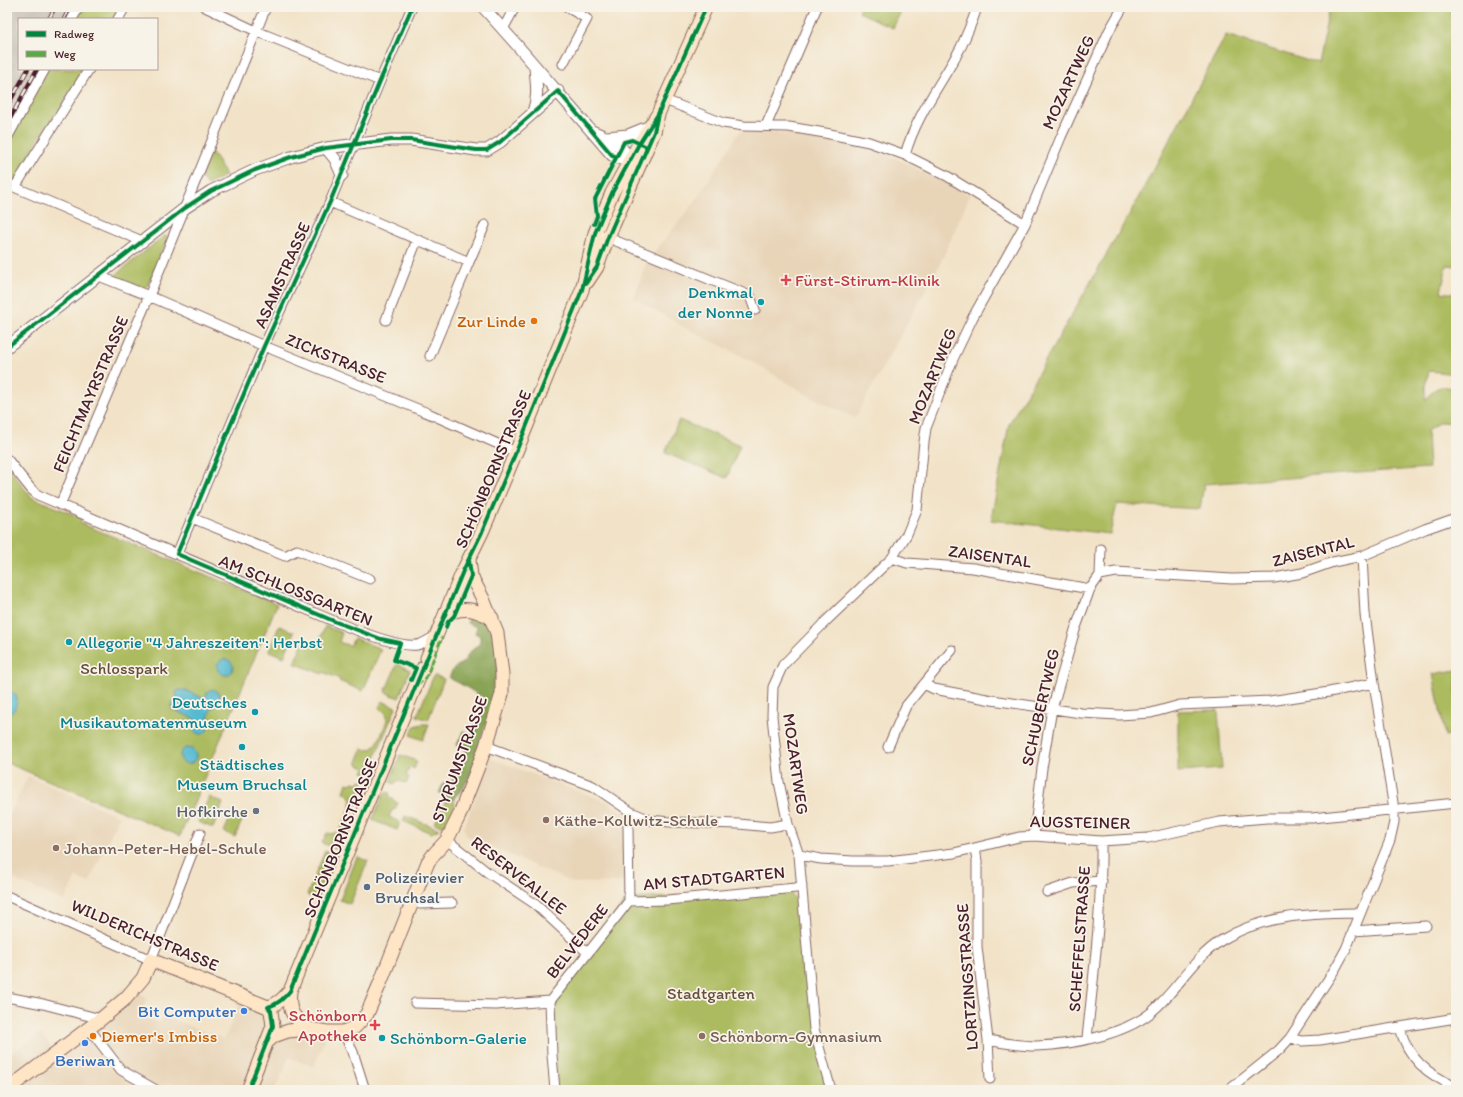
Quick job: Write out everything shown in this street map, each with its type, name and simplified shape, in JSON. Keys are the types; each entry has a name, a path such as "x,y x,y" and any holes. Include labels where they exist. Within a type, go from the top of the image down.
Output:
{"main road":[{"path":"635,163 650,126 665,100 706,7"},
{"path":"635,163 654,132 658,114"},
{"name":"SCHÖNBORNSTRASSE","path":"268,1007 281,1001 290,991 463,571 516,452 582,290 595,233 612,193 635,163"},
{"name":"SCHÖNBORNSTRASSE","path":"582,290 597,267 635,163"},
{"name":"STYRUMSTRASSE","path":"343,1032 356,1026 367,1014 428,862 447,840 459,816 486,746 502,694 500,655 497,634 492,618 471,576 469,560"},
{"path":"446,614 456,610 467,609 481,612 492,618"},
{"path":"11,1087 126,998 143,978 151,960"},
{"name":"WILDERICHSTRASSE","path":"151,960 268,1007"},
{"path":"290,991 290,1009 295,1018 309,1030"},
{"path":"248,1090 273,1026 271,1011 268,1007"},
{"path":"267,1042 274,1036 288,1031 309,1030 343,1032"}],"street":[{"path":"73,18 79,7"},
{"path":"119,18 126,7"},
{"path":"205,7 256,31 380,80"},
{"path":"185,208 266,7"},
{"name":"ASAMSTRASSE","path":"177,554 264,346 342,175 380,80 412,7"},
{"path":"483,7 558,91 612,155 635,163"},
{"path":"503,29 515,7"},
{"path":"563,64 587,19 567,7"},
{"path":"766,126 817,7"},
{"path":"904,155 926,103 961,47 977,7"},
{"name":"MOZARTWEG","path":"831,1090 814,1029 799,855 788,824 779,782 772,716 773,687 783,665 826,621 892,558 907,534 916,510 926,428 947,374 973,317 1025,224 1070,117 1106,38 1123,7"},
{"path":"534,112 538,92 535,66"},
{"path":"7,138 44,70"},
{"path":"87,70 11,185 142,241"},
{"path":"7,347 185,208 218,188 255,170 291,157 326,148 391,140 411,140 476,150 487,150 500,142 558,91"},
{"path":"665,100 723,123 744,126 789,127 869,142 904,155 948,176 1025,224"},
{"path":"607,137 628,136 650,126"},
{"path":"592,131 607,137 621,147 635,163"},
{"path":"326,148 335,159 342,175"},
{"path":"330,202 469,262"},
{"name":"FEICHTMAYRSTRASSE","path":"60,505 185,208"},
{"path":"430,356 484,225"},
{"path":"595,233 750,296 755,310"},
{"path":"386,320 417,240"},
{"name":"ZICKSTRASSE","path":"99,276 430,414 516,452"},
{"name":"AM SCHLOSSGARTEN","path":"7,459 31,489 38,495 336,622 381,639 407,645 419,645 438,634"},
{"path":"192,518 285,556 298,550 370,580"},
{"name":"ZAISENTAL","path":"1100,575 1116,572 1232,580 1274,578 1302,573 1333,562 1362,556 1425,529 1456,518"},
{"path":"1090,589 1100,575 1102,549"},
{"path":"1229,1090 1279,1050 1290,1038 1335,969 1346,949 1390,840 1394,822 1394,809 1374,683 1365,614 1362,556"},
{"name":"ZAISENTAL","path":"892,558 907,563 973,568 1090,589"},
{"name":"SCHUBERTWEG","path":"1034,836 1042,768 1052,709 1075,630 1090,589"},
{"path":"888,747 906,706 952,650"},
{"path":"924,684 934,689 1081,714 1119,715 1151,713 1180,705 1270,701 1374,683"},
{"path":"486,746 593,786 631,812 650,820 770,827 788,824"},
{"name":"AUGSTEINER","path":"799,855 821,859 888,861 937,856 976,848 1005,839 1034,836 1101,841 1148,838 1219,822 1267,818 1312,818 1456,803"},
{"name":"BELVEDERE","path":"555,1090 550,1001 629,901 628,827 631,812"},
{"path":"151,960 200,833"},
{"name":"RESERVEALLEE","path":"447,840 487,872 535,904 588,953"},
{"name":"SCHEFFELSTRASSE","path":"1087,1038 1102,881 1101,841"},
{"name":"LORTZINGSTRASSE","path":"976,848 977,947 988,1040 990,1079"},
{"path":"1047,892 1073,883 1102,881"},
{"name":"AM STADTGARTEN","path":"629,901 667,900 796,888 802,885"},
{"name":"WILDERICHSTRASSE","path":"7,896 151,960"},
{"path":"413,902 420,904 452,903"},
{"path":"988,1040 1007,1044 1034,1046 1062,1044 1125,1028 1147,1017 1158,1007 1192,966 1205,953 1222,940 1249,926 1293,916 1360,913"},
{"path":"1353,931 1426,926"},
{"path":"7,997 101,1018"},
{"path":"414,1003 496,1005 550,1001"},
{"path":"1290,1038 1302,1041 1313,1041 1456,1018"},
{"path":"88,1027 121,1070 156,1090"},
{"path":"1400,1028 1404,1042 1420,1066 1437,1079 1456,1087"},
{"path":"343,1032 353,1052 365,1090"}],"shaded area":[{"path":"7,7 76,7 70,18 18,18 18,70 41,70 7,132"},
{"name":"Fürst-Stirum-Klinik","path":"740,131 817,135 875,148 970,195 941,262 855,418 813,398 751,361 682,326 634,298 647,261 694,203"},
{"name":"Käthe-Kollwitz-Schule","path":"490,758 607,802 625,813 624,882 573,883 467,836 464,828"},
{"name":"Johann-Peter-Hebel-Schule","path":"28,776 119,816 89,883 76,877 64,901 7,876 7,820"},
{"path":"124,988 147,997 141,1016 160,1023 164,1016 224,1039 244,994 268,1003 274,1032 301,1032 325,1039 314,1067 289,1057 275,1090 7,1090 7,1056 40,1033 52,1048"}],"green space":[{"path":"81,7 120,7 114,18 76,18"},
{"path":"861,7 903,7 893,28 859,12"},
{"path":"1330,7 1456,7 1456,266 1447,265 1441,292 1456,294 1456,374 1429,371 1425,386 1425,400 1438,388 1456,388 1456,423 1440,422 1427,431 1429,468 1204,484 1200,509 1117,504 1110,534 991,520 1009,424 1129,215 1226,35 1318,64"},
{"path":"46,70 83,70 64,103 39,138 14,182 7,179 7,132"},
{"path":"210,149 226,175 207,185 200,176"},
{"path":"164,236 168,237 146,289 113,277"},
{"path":"679,420 740,445 727,478 665,453"},
{"name":"Schlosspark","path":"7,466 31,497 82,518 80,523 277,604 180,836 7,763"},
{"path":"474,610 487,621 487,629 497,633 497,683 495,699 479,743 486,746 464,787 454,798 444,802 444,795 439,793 444,782 450,785 466,749 457,745 463,731 471,734 486,699 449,678 453,669 465,661 469,653 480,643 480,636 475,633 477,627 467,623"},
{"path":"279,626 294,632 284,657 269,651"},
{"path":"325,626 342,633 339,642 350,646 354,638 381,649 363,691 339,681 340,679 323,672 322,674 294,663 304,640 318,645"},
{"path":"397,664 410,670 399,698 385,692"},
{"path":"1456,670 1456,733 1445,736 1433,674"},
{"path":"434,675 444,679 428,720 417,716"},
{"path":"382,701 396,707 368,774 363,772 365,768 360,766 357,762 362,749 368,750 374,747 378,742 384,728 387,718 384,712 379,708"},
{"path":"1218,710 1222,769 1178,772 1178,711"},
{"path":"429,724 423,740 410,735 415,726"},
{"path":"400,755 417,761 414,769 410,767 406,776 409,777 407,783 397,781 394,784 390,782"},
{"path":"360,780 365,782 336,849 322,843 327,833 337,832 340,829 351,807 350,798 344,792 347,783 359,783"},
{"path":"385,792 390,793 390,798 398,803 394,810 392,810 389,817 400,822 397,830 372,820"},
{"path":"209,797 223,803 213,828 198,822"},
{"path":"454,798 454,810 444,827 434,823 440,815 445,802"},
{"path":"232,813 243,818 235,837 224,832"},
{"path":"405,816 439,829 431,833 403,821"},
{"path":"325,851 334,855 316,899 307,895"},
{"path":"357,857 368,861 350,904 340,900"},
{"name":"Stadtgarten","path":"789,892 797,900 829,1090 557,1090 553,1003 626,899"}],"water":[{"path":"225,659 232,664 233,667 228,674 225,675 218,670 217,667 222,660"},
{"path":"185,690 205,699 207,692 210,690 215,690 218,692 220,699 214,708 212,707 208,718 210,719 207,731 203,734 195,732 193,725 195,719 172,709 171,704 176,700 176,692"},
{"path":"7,691 16,694 15,696 17,697 17,703 12,712 7,715"},
{"path":"188,748 195,753 196,756 191,763 188,764 181,759 180,756 185,749"}],"railway":[{"path":"50,18 55,7"},
{"path":"64,18 70,7"},
{"path":"7,107 27,70"},
{"path":"7,124 36,70"}],"marked path":[{"path":"417,684 425,680 442,637"}],"cycle path":[{"path":"411,680 416,668 394,660 400,643 381,639 336,622 177,554 264,346 330,202 412,7"},
{"path":"586,283 597,267 608,237 654,132 658,114 706,7"},
{"path":"7,347 185,208 211,191 255,170 291,157 326,148 391,140 411,140 476,150 487,150 500,142 558,91 612,155 616,157"},
{"path":"248,1090 273,1026 271,1011 268,1007 280,1001 290,991 463,571 482,532 516,452 582,290 595,233 612,193 639,144 658,114"},
{"path":"594,224 597,216 595,199 624,142 632,140 645,146"},
{"path":"446,627 448,622 454,616 471,576 469,560"}],"place":[{"name":"Fürst-Stirum-Klinik","path":"786,280"},
{"name":"Denkmal der Nonne","path":"761,302"},
{"name":"Zur Linde","path":"534,321"},
{"name":"Allegorie \"4 Jahreszeiten\": Herbst","path":"69,642"},
{"name":"Deutsches Musikautomatenmuseum","path":"255,712"},
{"name":"Städtisches Museum Bruchsal","path":"242,747"},
{"name":"Hofkirche","path":"256,811"},
{"name":"Käthe-Kollwitz-Schule","path":"546,820"},
{"name":"Johann-Peter-Hebel-Schule","path":"56,848"},
{"name":"Polizeirevier Bruchsal","path":"367,887"},
{"name":"Bit Computer","path":"244,1011"},
{"name":"Schönborn Apotheke","path":"375,1025"},
{"name":"Diemer's Imbiss","path":"93,1036"},
{"name":"Schönborn-Gymnasium","path":"702,1036"},
{"name":"Schönborn-Galerie","path":"382,1038"},
{"name":"Beriwan","path":"85,1043"}]}
